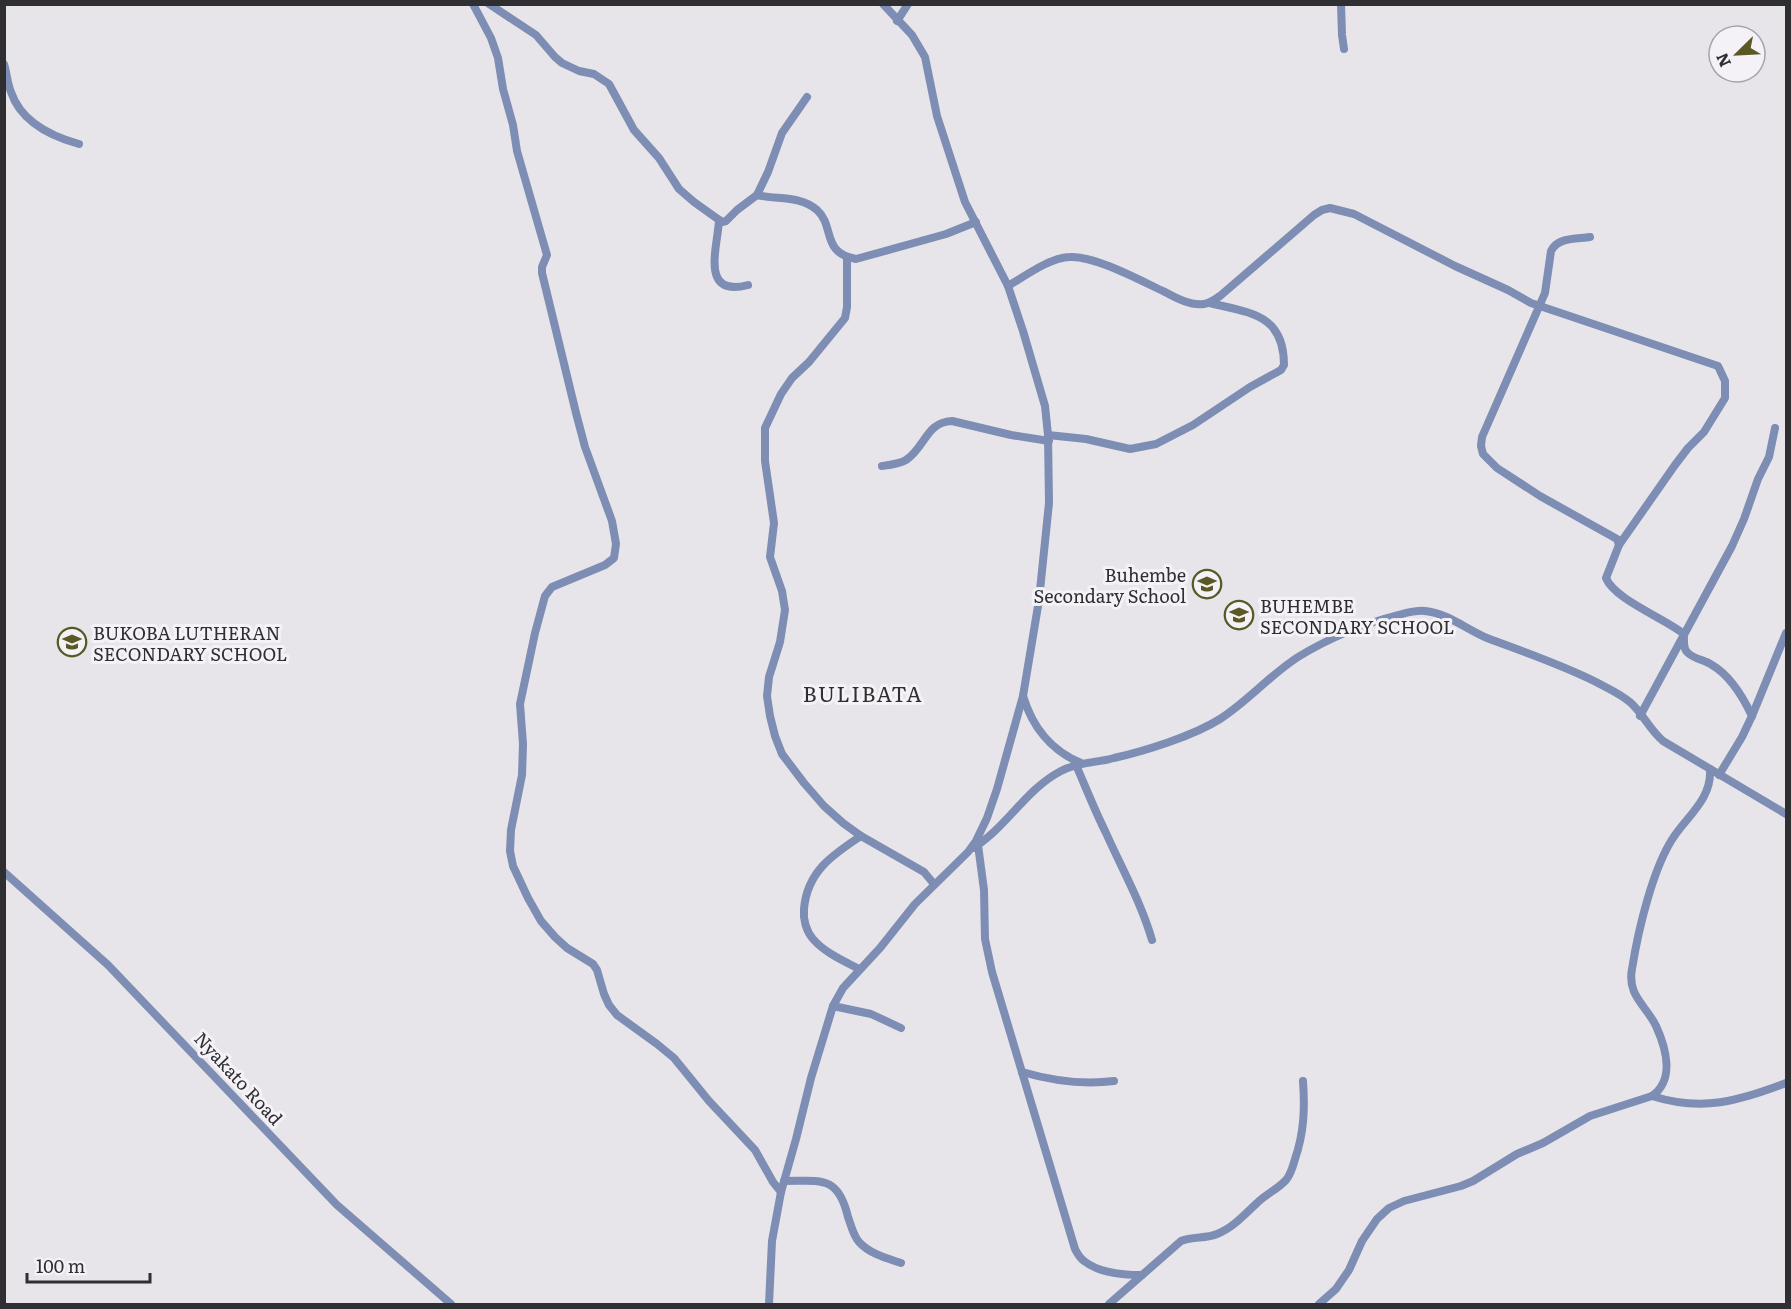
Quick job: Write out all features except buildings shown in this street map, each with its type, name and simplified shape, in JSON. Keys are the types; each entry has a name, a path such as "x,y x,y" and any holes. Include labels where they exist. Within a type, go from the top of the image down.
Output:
{"street":[{"path":"473,4 491,38 498,58 517,151 547,255 542,273 564,367 585,447 612,521 616,544 614,558 605,565 552,586 545,596 520,704 523,744 522,775 511,830 510,851 513,866 528,898 555,937 567,948 593,964 597,970 603,994 617,1015 674,1058 755,1150 781,1192"},
{"path":"883,4 912,35 925,57 945,144 965,202 1008,286 1045,406 1049,503 1039,600 1023,696 990,808 981,831 968,852"},
{"path":"897,21 908,4"},
{"path":"1341,4 1344,49"},
{"path":"493,6 536,35 562,63 594,74 609,84 634,130 658,158 679,189 722,222 757,195 782,133 807,98"},
{"path":"4,64 14,101 30,121 53,135 79,144"},
{"path":"757,195 795,199 818,211 832,245 841,254 856,259 946,234 976,222"},
{"path":"1008,286 1060,258 1077,257 1116,270 1185,301 1203,305 1210,303 1262,261 1314,215 1330,208 1364,218 1455,266 1539,306 1718,366 1725,381 1725,398 1704,432 1675,465 1619,545 1606,578 1609,585 1684,634"},
{"path":"719,220 714,249 717,279 729,287 737,288 747,285"},
{"path":"1590,237 1559,241 1554,245 1551,251 1545,293 1482,437 1481,446 1483,454 1497,468 1540,496 1615,537 1619,545"},
{"path":"847,257 848,307 845,318 809,363 792,378 780,394 765,428 765,461 774,523 770,557 782,591 785,610 780,642 769,677 767,696 774,736 782,754 824,806 843,824 861,836 916,866 934,884"},
{"path":"882,466 905,461 932,429 944,421 1011,435 1086,439 1130,449 1156,444 1193,425 1250,387 1281,370 1284,365 1282,345 1278,333 1271,324 1262,318 1210,303"},
{"path":"1640,716 1732,546 1769,456 1775,428"},
{"path":"769,1305 772,1241 781,1192 811,1078 833,1006 843,988 934,884 968,852 992,835 1041,785 1062,770 1079,764 1130,755 1206,726 1235,708 1296,658 1316,647 1381,619 1417,611 1436,614 1486,637 1566,668 1622,696 1632,704 1654,734 1663,741 1786,814"},
{"path":"1719,775 1752,716 1786,633"},
{"path":"1684,634 1684,647 1688,654 1714,665 1734,684 1752,716"},
{"path":"1023,696 1039,731 1059,752 1079,764 1106,834 1135,892 1152,940"},
{"path":"1319,1305 1336,1289 1349,1270 1362,1240 1377,1219 1389,1208 1461,1186 1590,1116 1652,1096 1659,1091 1667,1076 1667,1067 1656,1026 1634,993 1631,974 1634,954 1659,864 1671,841 1702,800 1710,778 1710,769"},
{"path":"859,969 822,948 807,929 804,915 805,897 811,879 839,851 861,836"},
{"path":"978,845 984,890 985,939 1008,1026 1075,1249 1083,1260 1101,1269 1142,1275"},
{"name":"Nyakato Road","path":"4,872 108,964 337,1205 451,1305"},
{"path":"833,1006 871,1014 902,1028"},
{"path":"1022,1072 1050,1080 1070,1082 1114,1081"},
{"path":"1109,1305 1181,1241 1220,1233 1287,1179 1292,1171 1303,1131 1305,1110 1303,1082"},
{"path":"1652,1096 1703,1105 1748,1096 1786,1083"},
{"path":"784,1182 825,1182 834,1186 841,1196 853,1234 858,1241 880,1256 901,1263"}],"place":[{"name":"Buhembe Secondary School","path":"1207,584"},
{"name":"BUHEMBE SECONDARY SCHOOL","path":"1239,615"},
{"name":"BUKOBA LUTHERAN SECONDARY SCHOOL","path":"72,642"}],"district":[{"name":"BULIBATA","path":"863,692"}]}
